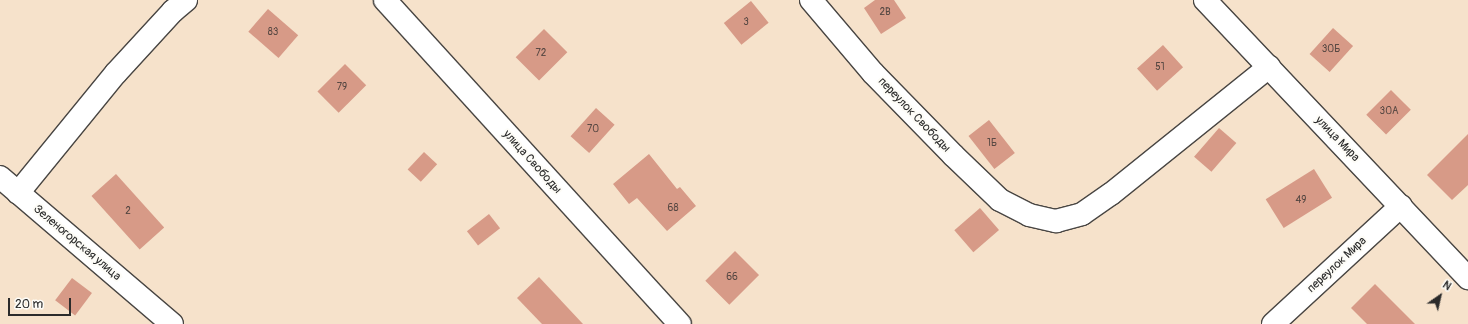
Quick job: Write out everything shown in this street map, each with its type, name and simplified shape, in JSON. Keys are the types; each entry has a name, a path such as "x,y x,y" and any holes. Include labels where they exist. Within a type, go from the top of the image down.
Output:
{"street":[{"path":"6,186 116,73 173,11 186,0"},
{"name":"улица Свободы","path":"385,0 680,324"},
{"name":"переулок Свободы","path":"811,0 873,73 953,155 1000,200 1029,215 1056,221 1082,214 1111,194 1269,67"},
{"name":"улица Мира","path":"1205,0 1468,278"},
{"name":"Зеленогорская улица","path":"6,186 172,324"},
{"name":"переулок Мира","path":"1272,324 1401,206"}],"building":[{"path":"875,0 894,0 906,18 881,34 864,8"},
{"path":"751,1 769,23 741,45 724,23"},
{"path":"268,9 298,35 279,58 248,32"},
{"path":"1333,28 1353,46 1330,72 1310,54"},
{"path":"544,29 567,52 539,81 516,57"},
{"path":"1163,45 1183,67 1157,91 1137,68"},
{"path":"345,64 366,85 339,113 317,92"},
{"path":"1391,90 1411,110 1386,135 1366,115"},
{"path":"596,108 615,125 589,153 571,136"},
{"path":"989,120 1015,153 994,169 969,136"},
{"path":"1219,128 1236,143 1211,172 1194,157"},
{"path":"1468,134 1468,185 1452,200 1427,175"},
{"path":"424,152 437,164 421,182 408,170"},
{"path":"649,154 677,189 680,187 696,206 667,231 637,198 629,204 613,184"},
{"path":"1314,169 1332,198 1284,228 1266,199"},
{"path":"116,174 164,228 140,250 91,196"},
{"path":"980,208 999,230 973,252 954,230"},
{"path":"489,214 500,228 478,245 467,231"},
{"path":"735,251 759,275 729,305 705,281"},
{"path":"539,277 583,324 542,324 517,298"},
{"path":"72,278 92,293 75,315 55,300"},
{"path":"1375,284 1415,324 1367,324 1351,308"}]}
